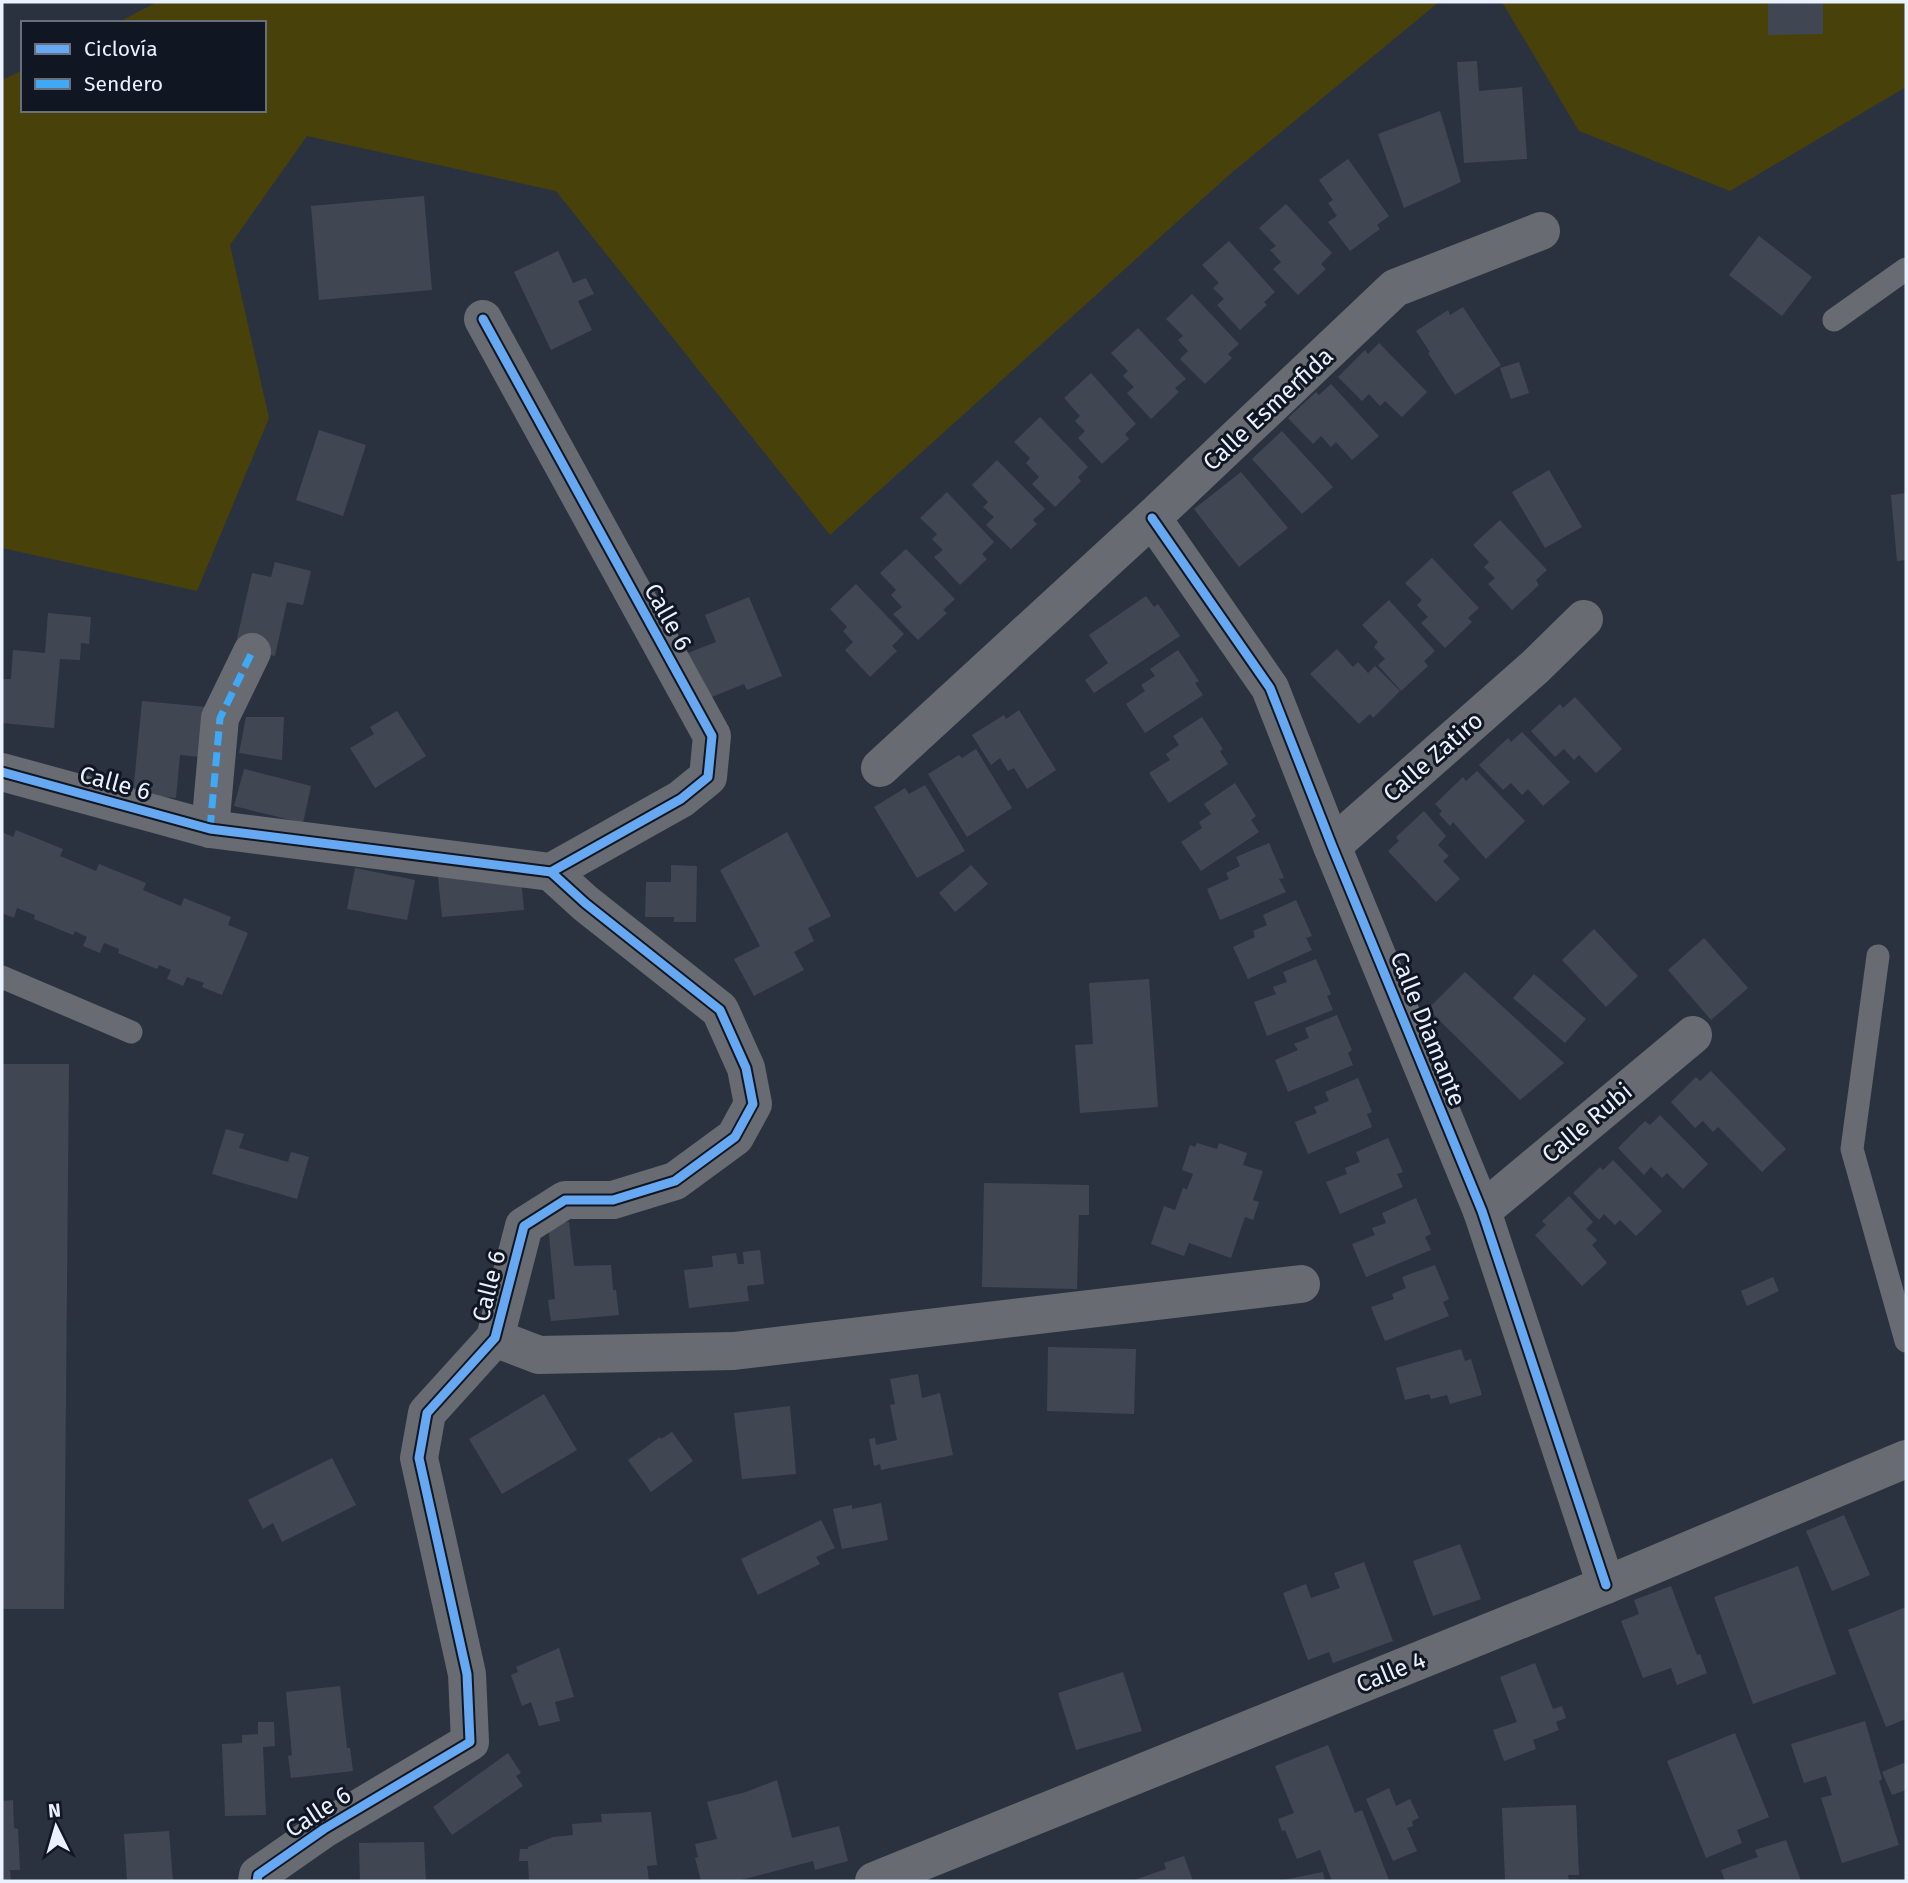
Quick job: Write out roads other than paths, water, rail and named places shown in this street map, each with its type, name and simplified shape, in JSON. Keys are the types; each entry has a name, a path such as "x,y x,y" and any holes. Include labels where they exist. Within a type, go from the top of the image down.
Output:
{"street":[{"name":"Calle Esmerfida","path":"880,768 1152,518 1395,288 1541,231"},
{"name":"Calle 6","path":"483,319 712,736 708,777 681,799 551,872"},
{"name":"Calle Diamante","path":"1152,518 1270,688 1482,1211 1606,1585"},
{"name":"Calle Zatiro","path":"1332,846 1535,667 1584,619"},
{"path":"210,829 220,718 252,652"},
{"name":"Calle 6","path":"2,772 210,829 551,872 585,903 720,1010 746,1068 753,1104 735,1138 675,1181 613,1200 565,1200 524,1226 495,1338 427,1413 419,1458 467,1674 470,1742 324,1829 258,1875 257,1881"},
{"name":"Calle Rubi","path":"1482,1211 1693,1035"},
{"path":"495,1338 539,1355 734,1351 1301,1284"},
{"name":"Calle 4","path":"874,1881 1606,1585 1906,1460"}],"lane":[{"path":"1834,320 1906,270"},
{"path":"1878,956 1852,1149 1906,1341"},
{"path":"2,977 131,1032"}]}
